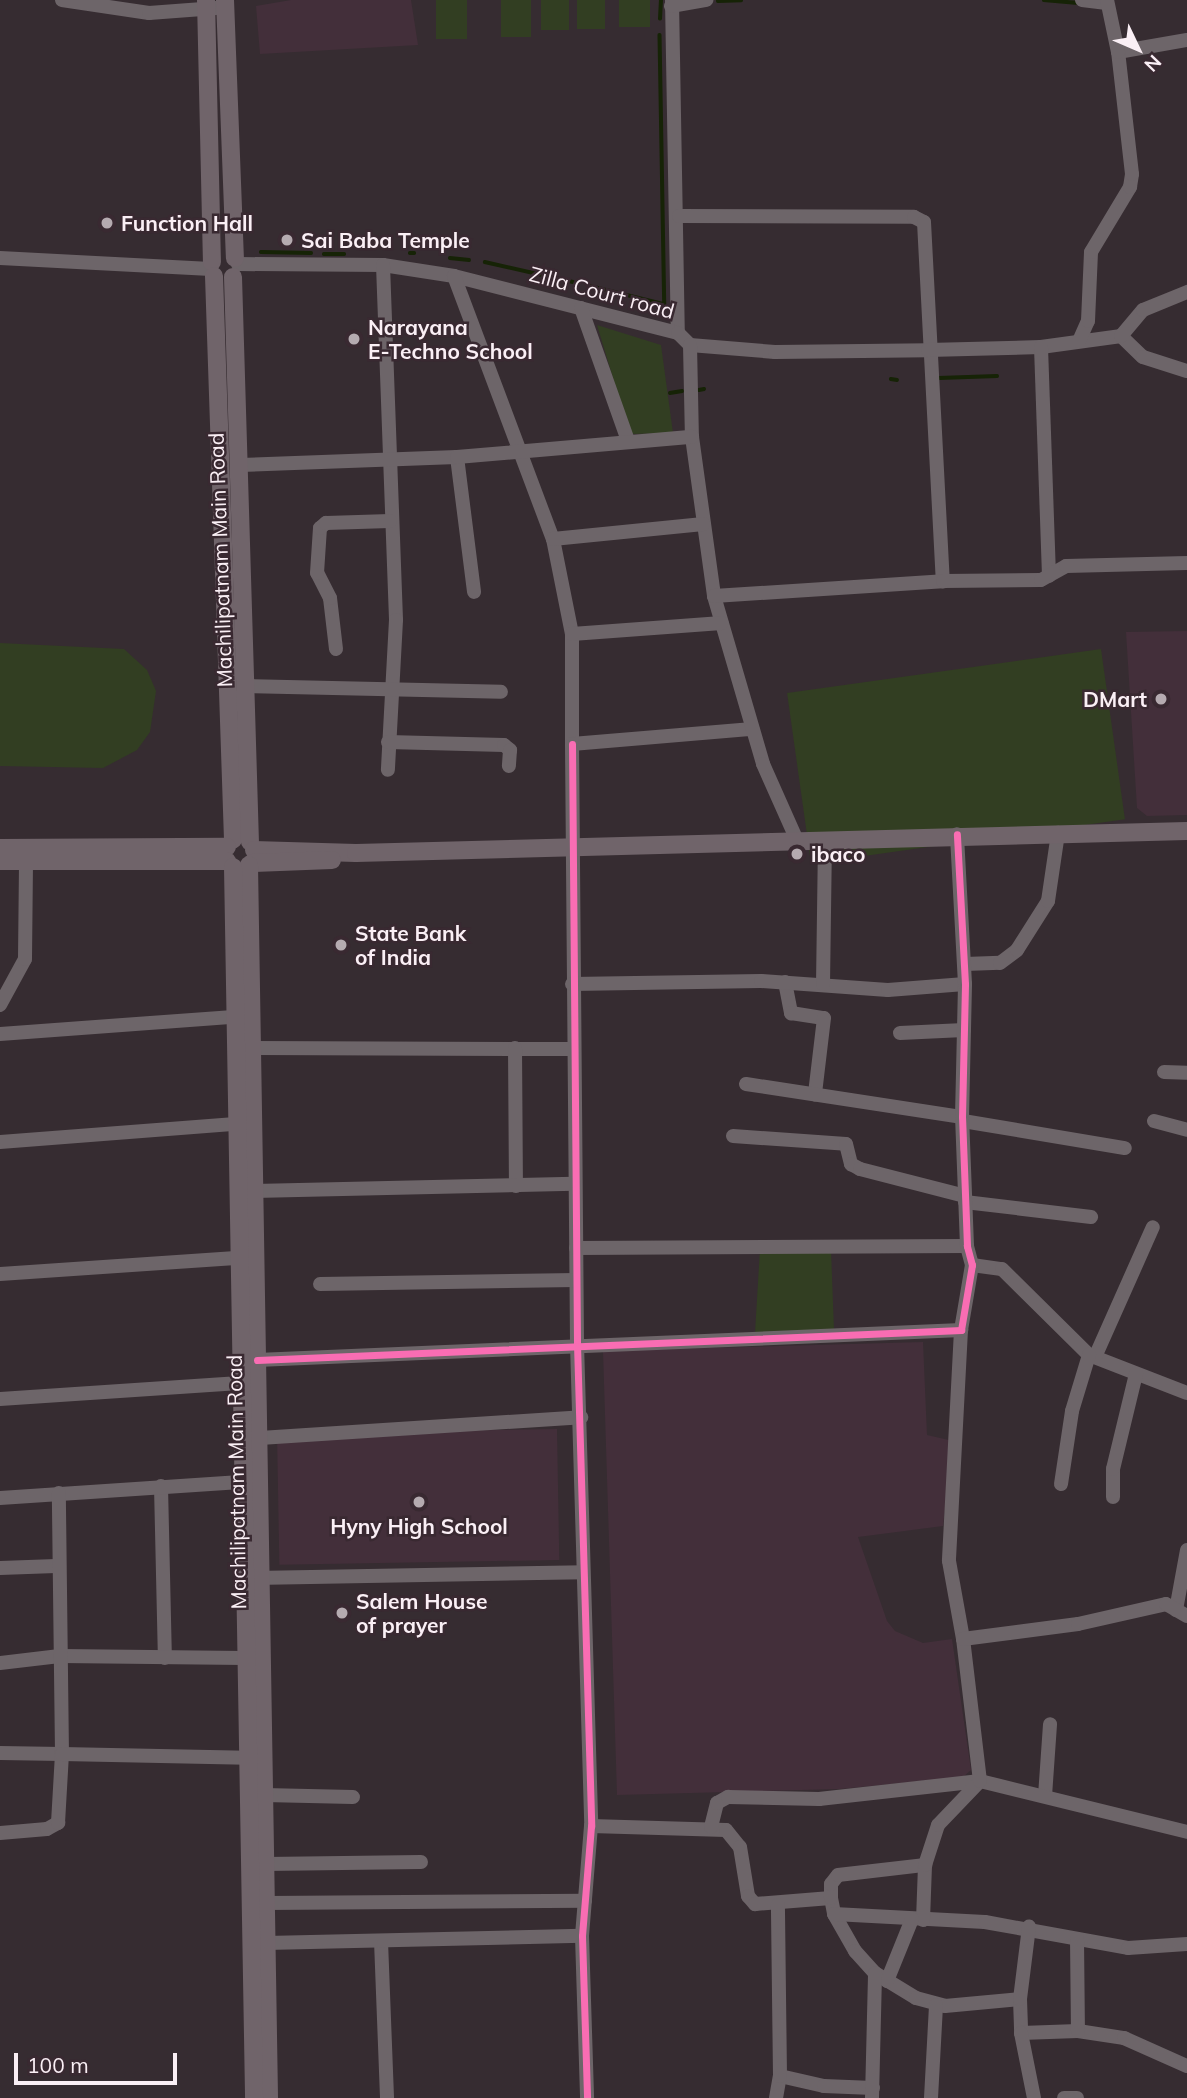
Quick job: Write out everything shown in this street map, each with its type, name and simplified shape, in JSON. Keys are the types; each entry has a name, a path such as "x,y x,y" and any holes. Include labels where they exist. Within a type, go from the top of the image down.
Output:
{"main road":[{"name":"Machilipatnam Main Road","path":"206,4 212,269 241,854 254,1048 254,1191 246,1257 239,1383 240,1482 246,1758 260,2025 269,2098"},
{"name":"Machilipatnam Main Road","path":"225,4 246,686 233,1017 235,1124 257,1360 262,1578 266,1943 254,2098"},
{"path":"222,253 235,266 220,280 212,269 222,253"},
{"path":"0,861 571,848 796,838 825,843 957,834 1187,831"},
{"path":"0,848 241,854"}],"street":[{"path":"678,333 679,216 672,3 706,0"},
{"path":"1079,341 1088,321 1091,252 1130,187 1132,174 1118,52 1107,1 1082,0"},
{"path":"68,1 149,13 206,4 225,4"},
{"path":"1118,52 1187,40"},
{"path":"679,216 919,218 926,227 928,350 943,581"},
{"path":"0,258 212,269"},
{"path":"383,265 387,460 396,620 388,770"},
{"name":"Zilla Court road","path":"235,266 383,265 454,276 678,333 690,345 775,352 1041,347 1121,336"},
{"path":"454,276 553,539 572,634 571,848 577,1344 591,1826 582,1936 587,2098"},
{"path":"1187,292 1143,310 1121,336 1143,357 1187,371"},
{"path":"582,308 628,441"},
{"path":"690,345 692,437 714,596 752,729 796,838"},
{"path":"1041,347 1049,576"},
{"path":"240,465 457,457 517,449 692,437"},
{"path":"457,457 474,592"},
{"path":"336,649 330,597 317,573 320,528 326,523 390,521"},
{"path":"553,539 703,524"},
{"path":"714,596 943,581 1041,580 1066,566 1187,563"},
{"path":"572,634 722,623"},
{"path":"246,686 501,692"},
{"path":"572,744 752,729"},
{"path":"388,742 503,745 510,750 509,766"},
{"path":"965,964 1000,963 1017,950 1048,901 1058,833"},
{"path":"957,834 965,964 962,1119 967,1246 972,1265 961,1330 949,1561 963,1639 980,1781"},
{"path":"823,984 825,843"},
{"path":"0,1006 25,960 26,860"},
{"path":"572,984 785,982 888,990 965,984"},
{"path":"785,982 786,1005 791,1013 824,1018 815,1094"},
{"path":"0,1034 233,1017"},
{"path":"900,1033 964,1030"},
{"path":"254,1048 574,1049"},
{"path":"515,1048 516,1186"},
{"path":"1164,1072 1187,1073"},
{"path":"746,1084 1125,1148"},
{"path":"1154,1121 1187,1130"},
{"path":"0,1142 235,1124"},
{"path":"733,1136 846,1144 854,1167 965,1199 1091,1217"},
{"path":"254,1191 575,1184"},
{"path":"1062,1484 1072,1411 1092,1356 1153,1227"},
{"path":"576,1248 967,1246"},
{"path":"0,1273 246,1257"},
{"path":"972,1265 1002,1269 1092,1356 1187,1393"},
{"path":"320,1284 576,1280"},
{"path":"257,1360 577,1344 961,1330"},
{"path":"1113,1497 1113,1469 1136,1374"},
{"path":"0,1399 239,1383"},
{"path":"260,1438 581,1417"},
{"path":"0,1496 240,1482"},
{"path":"161,1486 165,1658"},
{"path":"0,1833 47,1829 58,1822 62,1754 56,1566 59,1493"},
{"path":"963,1639 1078,1624 1166,1604 1182,1613 1187,1550"},
{"path":"0,1568 56,1566"},
{"path":"243,1579 583,1572"},
{"path":"0,1662 27,1663 60,1656 244,1658"},
{"path":"1045,1796 1050,1724"},
{"path":"0,1752 246,1758"},
{"path":"780,2076 873,2093 881,1977 917,1919 925,1865 938,1825 980,1781"},
{"path":"711,1827 717,1803 727,1797 819,1799 980,1781 1187,1832"},
{"path":"264,1796 353,1797"},
{"path":"591,1826 711,1827 734,1836 748,1896 755,1904 778,1905 831,1898"},
{"path":"265,1864 421,1862"},
{"path":"925,1865 838,1875 831,1884 834,1914 855,1951 881,1977 936,2006 1020,1998"},
{"path":"265,1902 585,1901"},
{"path":"776,2098 780,2076 778,1905"},
{"path":"834,1914 1029,1927 1128,1948 1187,1944"},
{"path":"1029,1927 1020,1998 1021,2033 1034,2098"},
{"path":"266,1943 582,1936"},
{"path":"1077,1939 1078,2031"},
{"path":"381,1941 387,2098"},
{"path":"931,2098 936,2006"},
{"path":"1021,2033 1078,2031 1124,2038 1187,2066"},
{"path":"1064,2098 1077,2098"}],"shaded area":[{"path":"291,0 411,0 418,45 260,54 256,6"},
{"path":"1187,631 1187,815 1147,816 1137,808 1126,632"},
{"path":"923,1342 927,1435 953,1441 943,1526 858,1537 887,1621 895,1631 923,1643 952,1639 971,1770 963,1777 840,1789 617,1795 603,1351"},
{"name":"Hyny High School","path":"557,1429 559,1560 279,1565 277,1434"}],"green space":[{"path":"436,0 467,0 467,39 436,39"},
{"path":"501,0 531,0 531,37 501,37"},
{"path":"541,0 569,0 569,30 541,30"},
{"path":"577,0 605,0 605,29 577,29"},
{"path":"619,0 650,0 650,27 619,27"},
{"path":"597,325 661,345 673,433 630,434"},
{"path":"0,643 124,649 147,670 156,691 150,732 137,750 103,768 0,766"},
{"path":"1101,649 1125,819 811,863 787,693"},
{"path":"760,1249 831,1250 834,1330 755,1333"}],"waterway":[{"path":"660,19 661,0"},
{"path":"718,1 741,0"},
{"path":"1044,0 1078,3"},
{"path":"660,35 665,311"},
{"path":"261,252 311,253"},
{"path":"324,254 344,254"},
{"path":"450,258 469,260"},
{"path":"485,262 573,282"},
{"path":"590,286 664,304"},
{"path":"939,378 997,376"},
{"path":"891,379 897,380"},
{"path":"699,390 704,389"},
{"path":"670,393 682,391"}],"cycle path":[{"path":"572,744 577,1344 591,1826 582,1936 587,2098"},
{"path":"257,1360 961,1330 972,1265 967,1246 962,1117 965,984 957,834"}],"place":[{"name":"Function Hall","path":"107,223"},
{"name":"Sai Baba Temple","path":"287,240"},
{"name":"Narayana E-Techno School","path":"354,339"},
{"name":"DMart","path":"1161,699"},
{"name":"ibaco","path":"797,854"},
{"name":"State Bank of India","path":"341,945"},
{"name":"Hyny High School","path":"419,1502"},
{"name":"Salem House of prayer","path":"342,1613"}]}
